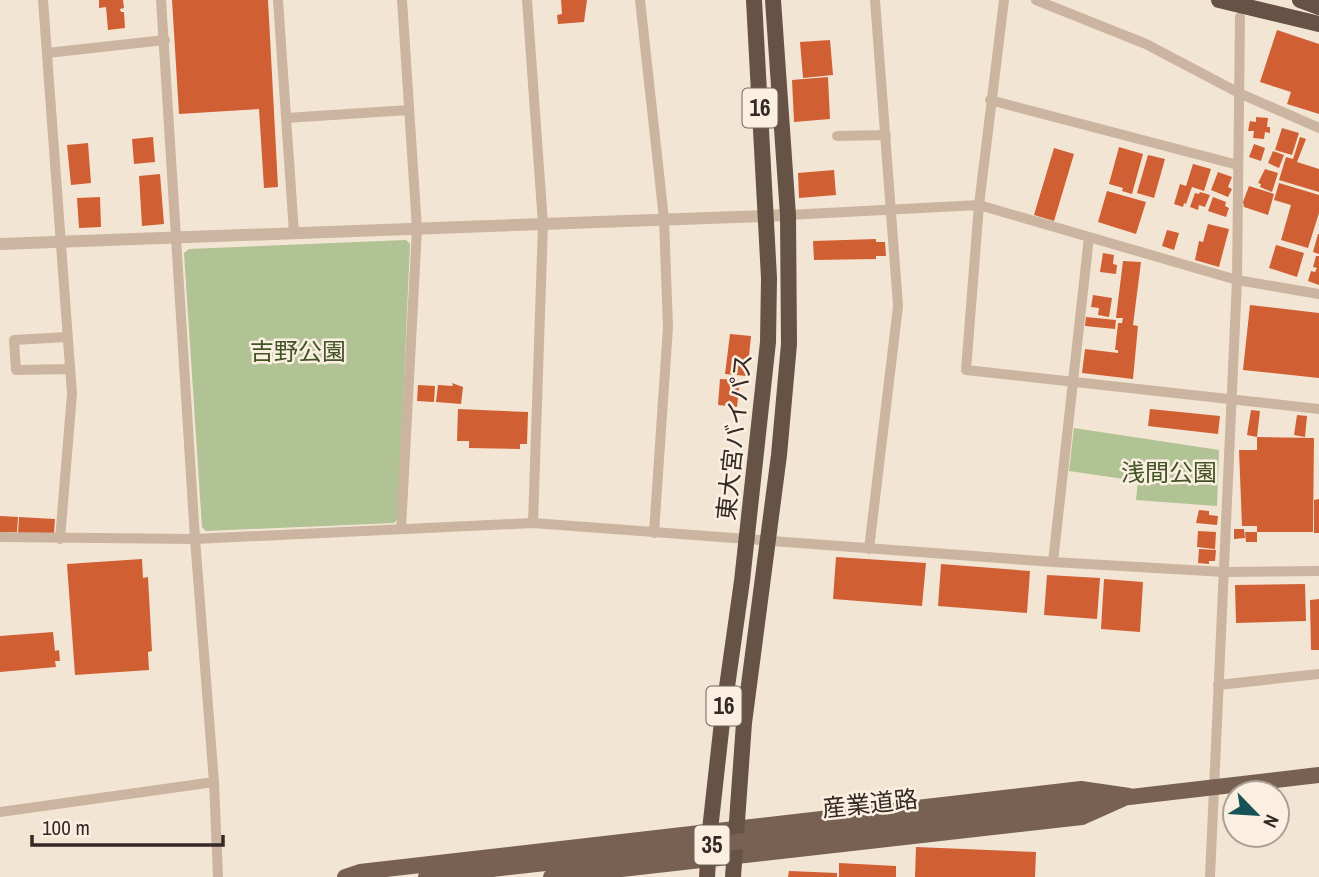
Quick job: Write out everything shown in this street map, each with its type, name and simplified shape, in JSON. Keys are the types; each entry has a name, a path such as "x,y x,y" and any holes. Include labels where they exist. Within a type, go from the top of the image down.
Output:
{"highway":[{"name":"東大宮バイパス","path":"708,869 710,830 747,539 768,342 769,278 754,0"},
{"name":"東大宮バイパス","path":"733,877 744,723 768,541 789,344 788,215 774,0"},
{"path":"1219,0 1319,23"},
{"path":"1260,0 1319,23"},
{"path":"1300,0 1319,7"}],"main road":[{"name":"産業道路","path":"426,877 1319,775"},
{"name":"35","path":"345,877 374,870 1081,789 1129,796"},
{"name":"35","path":"551,877 708,869 734,857 1082,817 1129,796"}],"street":[{"path":"43,0 72,394 60,539"},
{"path":"162,0 218,877"},
{"path":"278,0 294,233"},
{"path":"401,529 417,229 402,0"},
{"path":"527,0 543,224 533,523"},
{"path":"640,0 664,219 668,327 654,533"},
{"path":"869,549 898,306 875,0"},
{"path":"1004,0 979,205 966,370 1319,409"},
{"path":"1036,0 1146,44 1239,93 1319,128"},
{"path":"1210,877 1237,280 1240,17"},
{"path":"47,53 165,40"},
{"path":"990,100 1238,165"},
{"path":"286,118 409,110"},
{"path":"837,136 886,135"},
{"path":"0,244 766,216 979,205 1237,280 1319,294"},
{"path":"1053,562 1089,237"},
{"path":"67,337 14,340 16,370 70,369"},
{"path":"0,537 195,539 533,523 1053,562 1224,572 1319,571"},
{"path":"1218,685 1319,674"},
{"path":"0,812 214,782"}],"green space":[{"name":"吉野公園","path":"406,240 410,244 398,518 394,523 206,531 202,527 184,253 189,249"},
{"name":"浅間公園","path":"1074,428 1219,450 1217,506 1136,500 1138,481 1069,471"}],"building":[{"path":"99,0 123,0 124,8 120,9 124,12 125,28 108,30 106,7 99,8"},
{"path":"172,0 268,0 278,187 264,188 259,109 179,114"},
{"path":"561,0 587,0 584,22 558,24 557,15 562,14"},
{"path":"1277,30 1319,44 1319,114 1287,104 1291,92 1260,82"},
{"path":"830,40 833,75 803,78 800,42"},
{"path":"828,77 830,119 794,122 792,80"},
{"path":"1256,117 1268,118 1267,127 1270,127 1270,133 1265,132 1264,139 1253,138 1254,131 1248,131 1250,121 1256,122"},
{"path":"1282,128 1299,133 1292,155 1275,150"},
{"path":"153,137 155,162 134,164 132,139"},
{"path":"1300,137 1306,139 1297,162 1319,169 1319,192 1279,180 1286,157 1293,159"},
{"path":"88,143 91,183 71,185 67,145"},
{"path":"1254,144 1265,148 1261,161 1249,157"},
{"path":"1119,147 1143,154 1132,194 1109,184"},
{"path":"1054,148 1074,154 1054,221 1034,215"},
{"path":"1273,151 1284,155 1279,168 1268,163"},
{"path":"1148,155 1165,159 1154,198 1137,193"},
{"path":"1193,164 1211,169 1204,191 1192,187 1183,207 1174,204 1180,184 1186,186"},
{"path":"1265,169 1278,173 1272,192 1260,187 1261,184 1258,183"},
{"path":"834,170 836,195 799,198 798,173"},
{"path":"1218,172 1232,177 1228,187 1232,189 1228,197 1211,190"},
{"path":"160,174 164,224 142,226 139,176"},
{"path":"1279,183 1319,195 1319,213 1308,248 1281,240 1291,205 1274,200"},
{"path":"1249,186 1274,194 1268,215 1244,207 1243,202"},
{"path":"1107,191 1146,202 1136,234 1098,222"},
{"path":"1195,193 1210,195 1205,207 1199,205 1198,210 1190,207"},
{"path":"100,197 101,227 79,228 77,198"},
{"path":"1213,197 1226,202 1225,206 1229,208 1226,217 1208,211"},
{"path":"1208,224 1229,229 1219,267 1195,260 1199,241 1203,242"},
{"path":"1167,230 1179,233 1174,250 1162,246"},
{"path":"1319,234 1319,254 1313,252"},
{"path":"876,239 876,242 885,242 886,256 876,256 876,259 814,260 813,241"},
{"path":"1276,245 1304,253 1297,277 1269,268"},
{"path":"1103,253 1114,255 1116,274 1100,272"},
{"path":"1316,256 1319,256 1319,285 1308,281 1311,271 1315,272 1317,268 1313,267"},
{"path":"1123,261 1141,262 1133,325 1138,326 1133,379 1082,373 1085,349 1118,353 1118,350 1115,350 1118,323 1122,323 1123,318 1116,318"},
{"path":"1093,295 1112,298 1109,317 1098,315 1099,308 1091,307"},
{"path":"1250,305 1319,313 1319,378 1243,370"},
{"path":"1086,317 1116,320 1115,329 1085,326"},
{"path":"730,334 751,336 747,376 725,374"},
{"path":"720,379 740,380 737,407 718,405"},
{"path":"452,383 463,387 461,404 436,402 438,385 453,386"},
{"path":"418,385 435,386 434,402 417,401"},
{"path":"458,409 528,412 527,444 520,444 520,449 469,448 469,441 457,441"},
{"path":"1150,409 1220,416 1218,434 1148,426"},
{"path":"1251,410 1260,411 1257,437 1247,435"},
{"path":"1297,415 1307,416 1305,437 1294,435"},
{"path":"1257,437 1314,438 1313,532 1257,532 1257,526 1242,526 1239,450 1257,450"},
{"path":"1319,499 1319,533 1314,533 1314,500"},
{"path":"1199,510 1218,516 1217,525 1196,523"},
{"path":"0,516 18,517 17,532 0,532"},
{"path":"19,517 55,519 54,534 18,533"},
{"path":"1234,529 1244,529 1245,538 1234,539"},
{"path":"1198,531 1216,532 1215,549 1197,547"},
{"path":"1245,532 1257,532 1257,542 1246,542"},
{"path":"1199,549 1216,550 1215,561 1209,561 1209,564 1198,563"},
{"path":"836,557 926,563 922,606 833,599"},
{"path":"142,559 143,578 148,577 152,651 148,652 149,670 75,675 67,564"},
{"path":"941,564 1030,571 1027,613 938,606"},
{"path":"1047,575 1100,578 1097,619 1044,615"},
{"path":"1104,579 1143,582 1140,632 1101,629"},
{"path":"1305,584 1306,621 1236,623 1235,585"},
{"path":"1319,599 1319,650 1311,650 1310,600"},
{"path":"53,632 55,651 59,650 60,661 55,661 56,667 0,672 0,636"},
{"path":"916,847 1036,852 1035,877 915,877"},
{"path":"839,863 896,866 896,877 839,877"},
{"path":"789,871 837,873 837,877 788,877"}]}
